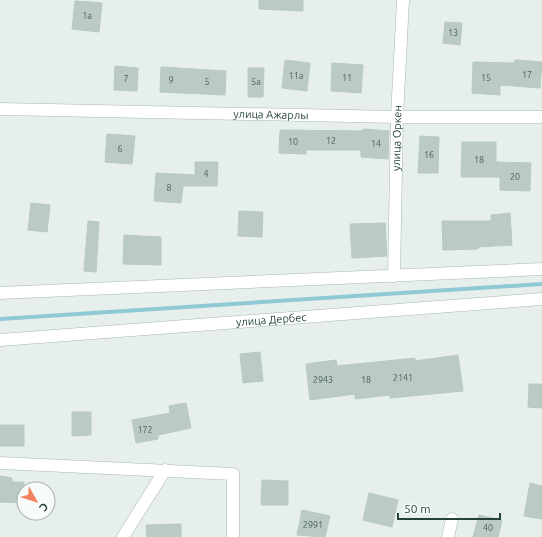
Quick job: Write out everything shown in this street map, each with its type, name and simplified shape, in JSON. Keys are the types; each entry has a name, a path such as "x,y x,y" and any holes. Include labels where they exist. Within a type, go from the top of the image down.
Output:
{"street":[{"name":"улица Оркен","path":"394,276 397,117 403,0"},
{"name":"улица Ажарлы","path":"0,110 542,118"},
{"path":"0,293 542,269"},
{"name":"улица Дербес","path":"0,340 542,300"},
{"path":"0,463 233,474 233,537"},
{"path":"123,537 165,470"},
{"path":"448,537 452,519"}],"building":[{"path":"259,0 303,0 303,11 259,9"},
{"path":"75,1 102,3 99,32 72,29"},
{"path":"445,22 462,23 460,45 443,43"},
{"path":"285,60 310,63 307,91 282,88"},
{"path":"515,60 542,62 540,88 500,85 500,95 472,93 473,62 514,63"},
{"path":"332,63 363,65 361,93 331,91"},
{"path":"115,66 138,68 137,91 114,90"},
{"path":"161,67 226,71 225,95 160,92"},
{"path":"248,68 264,68 263,97 248,97"},
{"path":"363,129 389,131 388,159 361,157 361,150 306,150 306,154 279,153 280,130 363,131"},
{"path":"107,134 135,136 132,164 105,162"},
{"path":"420,136 439,137 438,173 418,173"},
{"path":"462,142 496,142 496,162 531,163 530,191 500,190 500,177 461,177"},
{"path":"195,162 218,162 217,186 183,186 181,203 154,201 156,173 195,175"},
{"path":"31,203 50,205 47,232 28,230"},
{"path":"239,211 263,212 262,237 238,236"},
{"path":"510,213 512,245 478,247 478,249 443,250 442,221 491,221 491,215"},
{"path":"88,221 99,222 96,272 84,271"},
{"path":"385,223 387,256 352,258 350,224"},
{"path":"124,235 161,237 161,265 123,264"},
{"path":"260,352 263,381 243,383 240,354"},
{"path":"458,355 463,391 390,398 390,395 355,399 355,394 310,400 306,364 336,360 337,366 415,358 415,361"},
{"path":"529,384 542,384 542,408 528,407"},
{"path":"186,403 191,428 158,435 158,439 136,443 132,420 170,413 169,406"},
{"path":"72,412 91,412 91,435 72,436"},
{"path":"0,425 24,425 24,446 0,446"},
{"path":"0,476 12,478 12,482 16,482 16,503 0,502"},
{"path":"262,480 288,481 288,505 261,505"},
{"path":"530,483 542,486 542,519 524,516"},
{"path":"369,493 398,500 392,527 363,520"},
{"path":"302,510 330,516 325,537 297,535"},
{"path":"479,515 502,520 498,537 473,537"},
{"path":"181,524 181,537 147,537 146,525"}],"waterway":[{"path":"0,319 542,284"}]}
